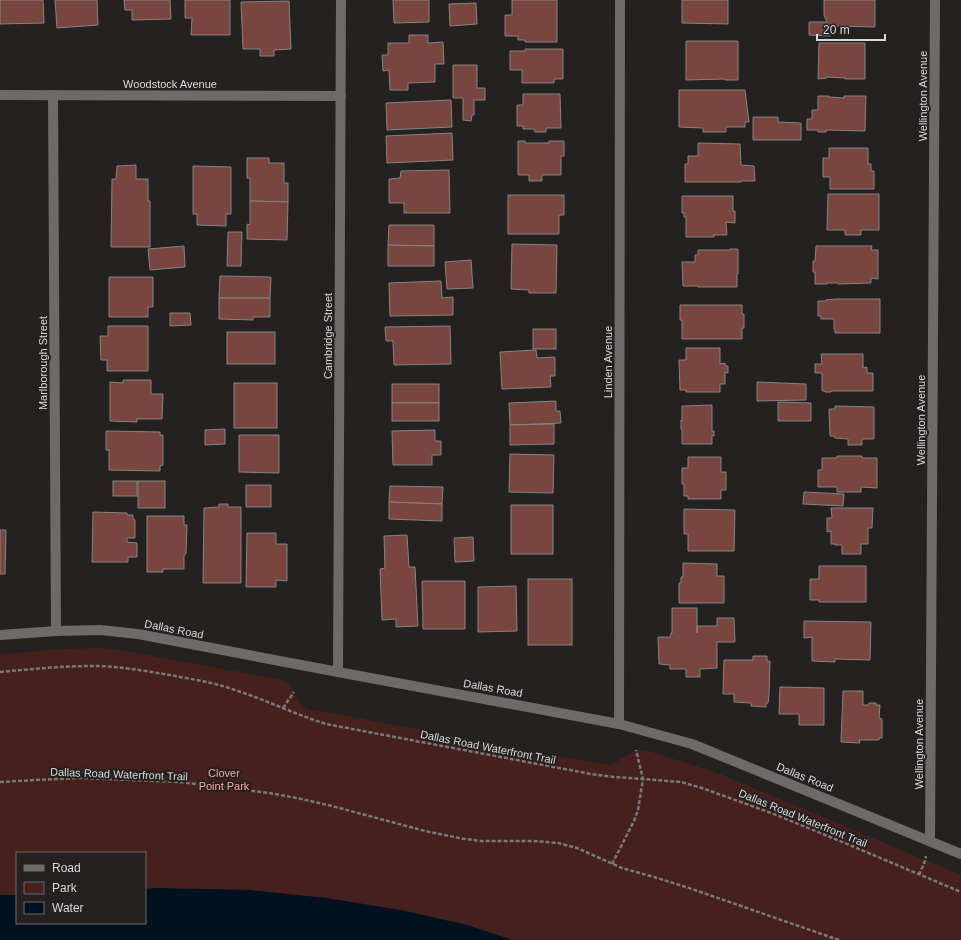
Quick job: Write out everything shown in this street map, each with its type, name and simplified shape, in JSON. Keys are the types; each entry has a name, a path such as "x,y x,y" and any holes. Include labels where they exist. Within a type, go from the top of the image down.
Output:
{"street":[{"name":"Cambridge Street","path":"338,672 341,0"},
{"name":"Linden Avenue","path":"619,724 620,0"},
{"name":"Wellington Avenue","path":"930,841 936,0"},
{"name":"Woodstock Avenue","path":"0,95 341,96"},
{"name":"Marlborough Street","path":"53,95 56,631"},
{"name":"Dallas Road","path":"0,635 100,630 138,634 619,724 692,744 961,854"}],"path":[{"name":"Dallas Road Waterfront Trail","path":"0,672 69,666 120,667 150,671 230,688 307,718 326,724 359,731 591,774 681,782 725,795 961,892"},
{"path":"283,708 294,692"},
{"path":"612,865 638,810 643,779 636,750"},
{"name":"Dallas Road Waterfront Trail","path":"0,782 80,778 179,782 269,793 332,806 424,831 458,838 480,841 532,841 558,843 577,848 612,865 692,888 839,940"}],"green space":[{"name":"Clover Point Park","path":"98,648 125,651 283,680 291,686 298,701 305,708 601,764 611,765 636,750 646,750 720,774 961,875 961,940 512,940 467,925 400,910 326,898 250,890 146,889 146,852 16,852 16,895 0,895 0,654"}],"water":[{"path":"146,889 250,890 326,898 400,910 467,925 512,940 0,940 0,895 16,895 16,924 146,924"}],"building":[{"path":"0,0 43,0 44,23 0,24"},
{"path":"55,0 97,0 98,25 57,28"},
{"path":"124,0 170,0 171,19 132,20 132,10 125,10"},
{"path":"185,0 230,0 230,35 191,35 192,18 185,18"},
{"path":"393,0 429,0 429,22 394,23"},
{"path":"512,0 557,0 557,42 525,42 525,40 518,40 518,36 505,36 505,15 512,15"},
{"path":"682,0 728,0 728,24 682,23"},
{"path":"824,0 875,0 875,27 830,26 830,36 809,35 809,22 827,22 824,15"},
{"path":"289,1 291,49 274,50 274,56 260,56 260,49 243,49 241,2"},
{"path":"476,3 477,24 450,26 449,4"},
{"path":"409,35 428,35 428,43 443,42 444,64 435,64 435,82 408,83 408,90 390,90 389,70 383,71 382,55 388,55 388,43 409,43"},
{"path":"686,41 738,41 738,80 686,80"},
{"path":"819,43 865,43 865,79 827,77 818,79"},
{"path":"525,49 563,49 563,79 554,79 554,83 522,83 522,70 510,70 510,51 525,51"},
{"path":"453,65 477,65 477,88 485,88 485,100 474,100 474,115 472,115 471,121 463,120 463,98 453,98"},
{"path":"679,90 745,90 749,122 745,122 745,127 726,127 726,132 703,132 703,128 679,127"},
{"path":"523,94 560,94 561,128 546,128 546,132 535,132 534,129 523,129 523,126 517,126 517,105 523,105"},
{"path":"818,96 844,98 844,96 866,96 865,131 826,130 826,132 818,132 818,130 807,130 807,119 812,119 812,110 818,110"},
{"path":"451,100 452,127 387,130 386,103"},
{"path":"753,117 778,117 778,122 801,123 801,140 753,140"},
{"path":"452,133 453,160 387,163 386,136"},
{"path":"518,141 525,141 525,143 549,143 549,141 564,141 564,156 561,156 561,175 542,175 542,181 529,181 529,175 518,175"},
{"path":"698,143 740,144 741,165 754,166 755,181 685,182 685,164 688,164 688,156 698,156"},
{"path":"829,148 868,148 868,164 871,164 871,171 874,171 874,189 830,189 830,177 823,177 823,158 829,158"},
{"path":"247,158 269,158 269,163 284,163 284,183 288,183 288,202 250,201 250,178 247,178"},
{"path":"136,165 136,179 148,179 148,201 150,201 150,247 111,247 112,179 116,179 117,166"},
{"path":"193,166 231,167 231,214 226,214 226,226 197,225 197,214 193,214"},
{"path":"449,170 450,213 404,213 404,203 389,203 389,179 400,178 401,171"},
{"path":"828,194 879,194 879,230 861,230 861,235 845,235 845,230 827,230"},
{"path":"508,195 564,195 564,215 559,215 559,234 508,234"},
{"path":"682,196 733,196 735,223 726,222 727,235 714,235 714,237 686,237 686,217 684,217 684,213 682,213"},
{"path":"250,201 288,202 287,240 247,239 247,224 250,225"},
{"path":"389,225 434,225 434,246 388,245"},
{"path":"228,232 242,232 241,266 227,266"},
{"path":"512,244 557,245 556,293 529,293 529,290 511,289"},
{"path":"388,245 434,246 434,266 388,266"},
{"path":"184,246 185,267 150,270 148,249"},
{"path":"816,246 872,246 871,250 878,250 878,279 871,278 871,283 815,284 813,261 815,261"},
{"path":"738,249 737,287 683,286 682,262 695,262 695,255 698,255 698,250"},
{"path":"471,260 473,288 447,289 445,262"},
{"path":"220,276 271,277 270,298 219,298"},
{"path":"109,277 153,277 153,307 148,307 148,317 109,317"},
{"path":"441,281 442,298 453,297 453,315 390,316 389,283"},
{"path":"219,298 270,298 270,317 253,317 253,320 219,319"},
{"path":"836,299 880,299 880,333 835,333 834,319 821,319 821,316 818,316 818,301"},
{"path":"680,305 742,305 742,314 744,314 744,328 742,328 742,339 682,339"},
{"path":"170,313 190,313 191,325 170,326"},
{"path":"108,326 148,326 148,371 107,371 107,360 101,360 100,336 108,336"},
{"path":"450,326 451,364 394,365 393,341 386,341 385,327"},
{"path":"533,329 556,329 556,349 533,349"},
{"path":"227,332 275,332 275,364 227,364"},
{"path":"686,348 720,348 720,364 725,363 725,366 728,366 728,373 725,372 725,384 720,384 720,392 686,392 686,390 680,390 679,360 686,360"},
{"path":"536,350 537,358 555,357 555,376 550,376 551,387 502,389 500,352"},
{"path":"821,354 863,354 863,368 867,367 867,373 873,373 873,391 822,391 822,373 815,373 815,364 822,364"},
{"path":"123,380 151,380 151,394 163,394 162,419 137,419 137,422 110,421 110,382 123,383"},
{"path":"757,382 806,384 806,400 757,401"},
{"path":"234,383 277,383 277,428 234,428"},
{"path":"392,384 439,384 439,403 392,403"},
{"path":"556,401 556,411 560,411 561,423 510,425 509,403"},
{"path":"778,402 811,403 811,421 778,421"},
{"path":"392,403 439,403 439,421 392,421"},
{"path":"712,405 712,431 714,431 714,436 712,435 712,444 682,444 682,406"},
{"path":"835,406 874,407 874,439 862,439 862,445 848,445 848,439 830,436 829,409 835,409"},
{"path":"554,424 554,444 510,445 510,425"},
{"path":"225,429 225,444 205,445 205,430"},
{"path":"435,430 435,441 441,441 441,455 432,455 432,465 393,465 392,431"},
{"path":"106,431 160,432 160,435 163,435 163,465 160,466 160,471 109,470 109,450 106,450"},
{"path":"239,435 279,435 279,473 239,472"},
{"path":"510,454 554,455 553,493 509,492"},
{"path":"837,456 862,456 862,458 877,458 877,488 861,487 861,492 837,492 837,487 818,487 818,470 822,470 822,458 837,458"},
{"path":"688,457 721,457 721,472 726,472 726,490 721,490 721,499 688,499 688,496 684,496 682,468 688,468"},
{"path":"113,481 137,481 137,496 113,496"},
{"path":"138,481 165,481 165,508 138,508"},
{"path":"246,485 271,485 271,507 246,507"},
{"path":"390,486 443,487 442,504 389,502"},
{"path":"804,492 844,494 843,506 803,504"},
{"path":"389,502 442,504 442,521 389,519"},
{"path":"219,504 228,504 228,507 241,507 241,583 203,583 204,508 219,507"},
{"path":"511,505 553,505 553,554 511,554"},
{"path":"831,508 873,508 872,528 868,528 868,544 861,544 861,554 842,554 842,545 831,544 831,531 827,532 827,518 832,518"},
{"path":"684,509 735,510 734,551 688,551 688,534 684,534"},
{"path":"93,512 127,513 127,515 133,515 133,519 135,520 135,538 127,538 127,542 137,543 137,557 128,557 128,562 92,562"},
{"path":"147,516 184,516 184,525 187,525 184,569 163,569 163,572 147,572"},
{"path":"0,530 6,530 5,574 0,574"},
{"path":"247,533 276,533 276,544 287,544 287,581 276,580 276,587 246,587"},
{"path":"407,535 409,567 415,567 418,626 396,627 396,619 382,620 380,569 385,568 384,536"},
{"path":"473,537 474,561 455,562 454,538"},
{"path":"683,563 717,564 717,576 724,576 724,603 679,603 679,583 681,583 681,577 683,577"},
{"path":"819,566 866,566 866,602 819,602 819,600 810,600 810,579 819,579"},
{"path":"528,579 572,579 572,645 528,645"},
{"path":"422,581 465,581 465,629 423,629"},
{"path":"516,586 517,631 478,632 478,587"},
{"path":"672,608 697,608 697,626 717,626 717,618 734,618 735,642 717,642 717,668 700,669 700,677 686,677 686,669 670,669 670,665 659,664 658,637 670,637 672,633"},
{"path":"804,621 871,622 870,660 835,659 835,662 812,661 812,637 804,638"},
{"path":"753,656 767,656 767,661 770,661 769,695 766,707 751,706 751,703 734,702 734,694 723,694 724,660 753,660"},
{"path":"780,687 824,688 824,725 799,725 799,714 779,714"},
{"path":"843,691 863,691 863,705 876,703 876,705 880,705 879,718 882,719 882,738 879,738 879,740 859,740 860,743 841,742"}]}
